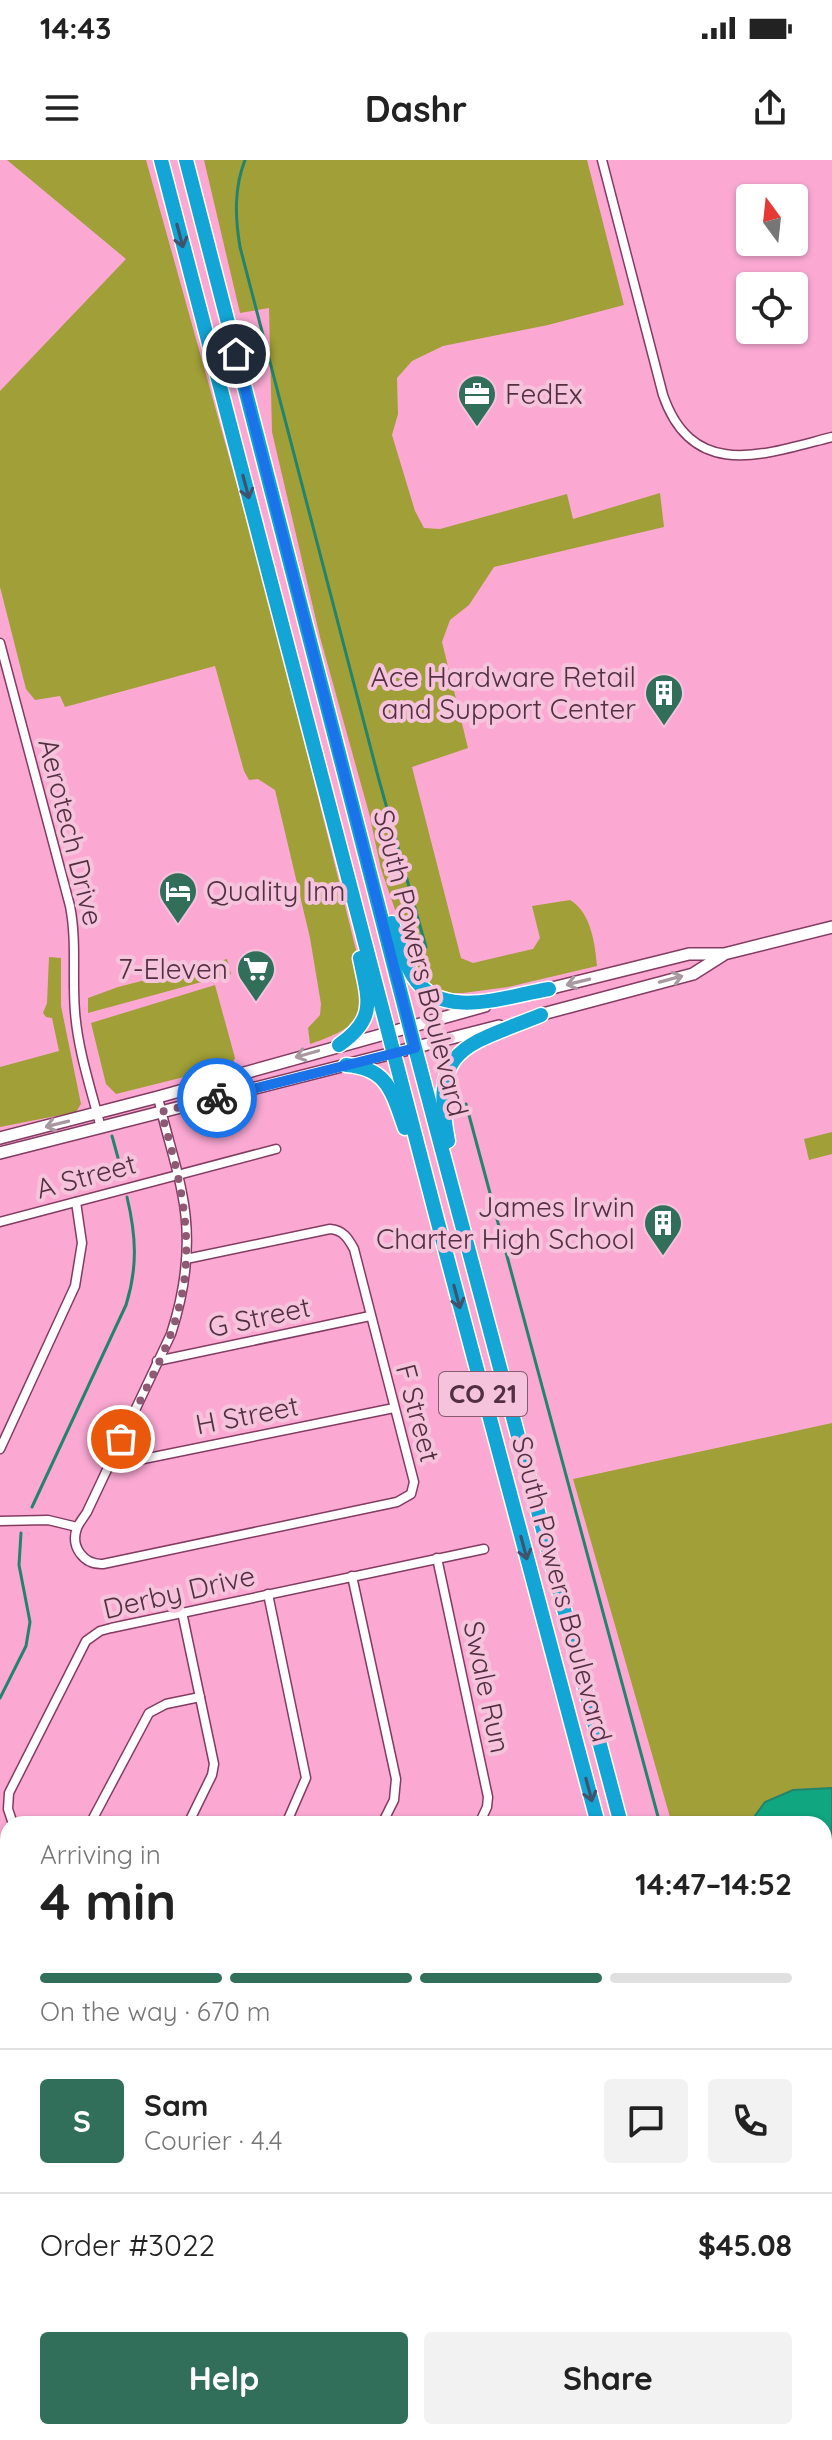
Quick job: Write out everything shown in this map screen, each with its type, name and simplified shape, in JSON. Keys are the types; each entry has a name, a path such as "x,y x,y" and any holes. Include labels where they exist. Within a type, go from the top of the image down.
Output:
{"highway":[{"name":"South Powers Boulevard","path":"161,160 596,1816"},
{"name":"South Powers Boulevard","path":"186,160 415,1048 619,1816"},
{"path":"309,732 368,999 369,1010 365,1021 352,1037 339,1045"},
{"path":"355,811 405,959 423,988 436,998 450,1003 549,989"},
{"path":"477,1282 443,1113 444,1080 449,1065 471,1044 541,1015"},
{"path":"346,1065 365,1067 375,1072 392,1092 438,1223"}],"main road":[{"path":"0,1138 549,989 689,954 724,954 832,927"},
{"path":"0,1153 693,974 724,954"}],"street":[{"path":"602,160 663,395 679,427 711,451 739,457 766,454 832,437"},
{"name":"Aerotech Drive","path":"0,643 70,906 75,936 74,1008 78,1039 101,1128"},
{"path":"0,1521 48,1520 77,1527 109,1466 178,1311 186,1259 186,1218 158,1097"},
{"name":"A Street","path":"0,1222 276,1149"},
{"path":"0,1449 75,1286 82,1243 76,1202"},
{"path":"186,1259 330,1229 344,1234 349,1225"},
{"name":"F Street","path":"77,1527 75,1540 81,1556 95,1565 405,1499 411,1494 414,1482 354,1249 344,1234"},
{"name":"G Street","path":"157,1361 370,1316"},
{"name":"H Street","path":"109,1466 394,1408"},
{"name":"Derby Drive","path":"10,1816 9,1793 86,1641 100,1631 484,1549"},
{"name":"Swale Run","path":"437,1558 488,1797 483,1816"},
{"path":"352,1576 396,1779 394,1800 386,1816"},
{"path":"268,1594 306,1778 289,1816"},
{"path":"182,1612 214,1764 212,1775 192,1816"},
{"path":"94,1816 149,1713 166,1704 200,1697"}],"shaded area":[{"path":"7,160 146,160 268,596 357,954 362,989 359,1012 354,1022 330,1037 310,1044 308,1028 320,1015 321,1004 310,938 275,790 258,779 249,780 244,771 215,666 65,707 60,696 35,700 26,689 0,587 0,391 126,259"},
{"path":"204,160 587,160 624,305 548,325 443,346 412,361 397,378 398,414 392,435 415,511 424,528 440,529 567,494 573,519 660,493 664,527 494,567 469,605 450,620 442,642 468,748 412,767 461,958 473,963 533,949 540,938 532,906 570,900 587,920 597,966 508,987 444,993 427,983 412,959 381,869 369,813 320,637 272,432 269,308 240,313"},
{"path":"49,957 61,958 61,1006 81,1104 76,1112 0,1127 0,1067 59,1051 52,1018 43,1013 47,1003"},
{"path":"227,959 231,974 88,1013 88,998 118,987"},
{"path":"215,985 235,1058 232,1065 116,1094 106,1084 91,1023"},
{"path":"832,1132 832,1154 809,1160 804,1139"},
{"path":"832,1423 832,1788 793,1790 765,1802 755,1816 670,1816 573,1479"},
{"path":"832,1788 832,1816 755,1816 765,1802 793,1790"}],"waterway":[{"path":"245,160 236,203 240,247 379,780 426,947"},
{"path":"466,1104 658,1816"},
{"path":"112,1136 123,1176"},
{"path":"32,1507 126,1305 134,1251 127,1197"},
{"path":"0,1698 26,1646 30,1622 19,1565 21,1533"}],"way so far":[{"path":"121,1439 171,1334 186,1274 183,1195 161,1112 217,1098"}],"place":[{"name":"FedEx","path":"477,428"},
{"name":"Ace Hardware Retail and Support Center","path":"664,727"},
{"name":"Quality Inn","path":"178,925"},
{"name":"7-Eleven","path":"256,1003"},
{"name":"James Irwin Charter High School","path":"663,1257"}],"route":[{"path":"217,1098 415,1048 236,354"}]}
